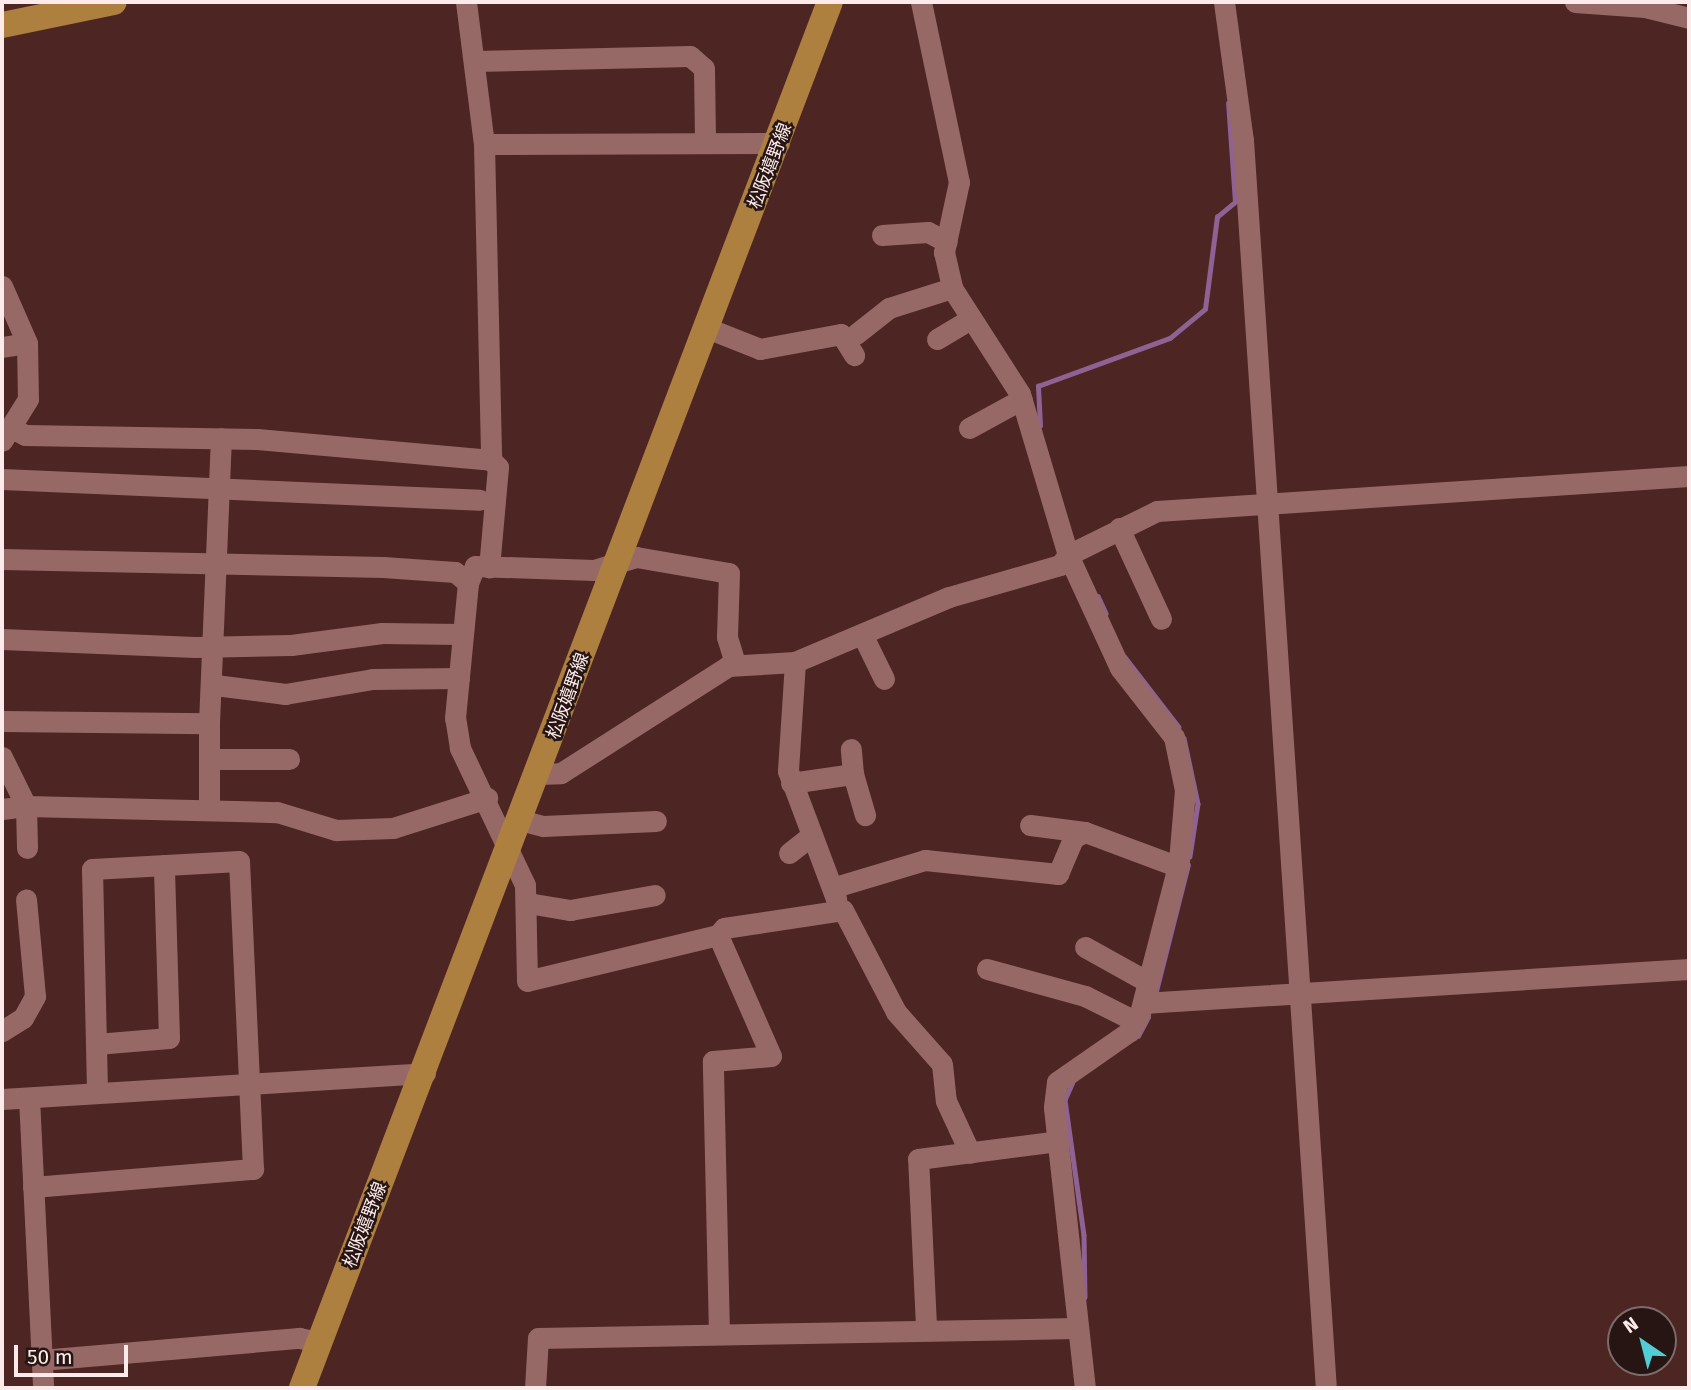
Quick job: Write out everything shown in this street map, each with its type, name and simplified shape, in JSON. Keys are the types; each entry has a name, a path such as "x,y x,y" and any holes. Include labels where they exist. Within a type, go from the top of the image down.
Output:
{"main road":[{"path":"2,25 114,2"},
{"name":"松阪嬉野線","path":"302,1388 425,1073 617,562 779,143 830,2"}],"street":[{"path":"466,2 484,144 491,460"},
{"path":"921,2 959,182 947,242 951,288 1022,399 1068,555 1120,668 1174,737 1185,790 1180,862 1139,1012 1057,1082 1058,1141 1076,1328 1085,1388"},
{"path":"1224,2 1228,86 1267,505 1326,1388"},
{"path":"1574,2 1645,6 1689,18"},
{"path":"474,61 690,56 704,68 705,143"},
{"path":"484,144 779,143"},
{"path":"882,235 928,232 947,242"},
{"path":"2,286 27,344 28,399 6,434 221,438 491,460 498,467 483,543 489,568"},
{"path":"707,328 760,349 841,334 855,344 889,308 951,288"},
{"path":"937,339 969,320"},
{"path":"2,346 27,344"},
{"path":"969,428 1022,399"},
{"path":"209,807 209,723 215,685 213,643 221,438"},
{"path":"538,774 561,773 735,663 795,662 949,597 1060,565 1068,555 1119,527 1157,511 1689,476"},
{"path":"2,479 480,499"},
{"path":"1119,527 1161,620"},
{"path":"2,559 455,572 468,583"},
{"path":"735,663 727,637 729,573 668,559 617,562 594,570 475,566 468,583 460,634 460,748 510,847 528,903 527,981 718,935 724,928 780,907 836,897 925,860 1058,874 1073,838 1085,832"},
{"path":"2,639 291,645 382,633 460,634"},
{"path":"862,634 884,679"},
{"path":"795,662 791,783 836,897 896,1012 942,1064 946,1101 970,1153"},
{"path":"215,685 285,694 373,679 459,678"},
{"path":"2,721 209,723"},
{"path":"851,749 853,774 865,815"},
{"path":"2,757 26,806 27,848"},
{"path":"211,759 289,759"},
{"path":"791,783 853,774"},
{"path":"2,809 26,806 209,807 277,812 336,830 393,828 487,799"},
{"path":"520,820 543,826 656,821"},
{"path":"1030,825 1085,832 1171,864 1180,862"},
{"path":"789,853 812,835"},
{"path":"33,1186 253,1169 247,1086 239,861 92,869 97,1092"},
{"path":"96,1044 169,1038 164,865"},
{"path":"528,903 570,910 655,895"},
{"path":"2,1031 23,1018 35,996 26,900"},
{"path":"718,935 771,1056 713,1061 719,1334"},
{"path":"1086,947 1148,982"},
{"path":"988,969 1139,1012 1301,997 1689,970"},
{"path":"2,1099 425,1073"},
{"path":"29,1098 43,1388"},
{"path":"926,1326 918,1158 1058,1141"},
{"path":"535,1388 538,1338 926,1326 1076,1328"},
{"path":"41,1360 299,1338 319,1342"}],"waterway":[{"path":"1040,426 1038,386 1170,338 1205,309 1217,217 1235,202 1228,103"},
{"path":"1098,596 1106,613"},
{"path":"1125,657 1179,727"},
{"path":"1184,738 1198,804 1190,856"},
{"path":"1155,995 1188,865"},
{"path":"1138,1036 1148,1017"},
{"path":"1073,1082 1065,1100 1084,1235 1085,1297"}]}
